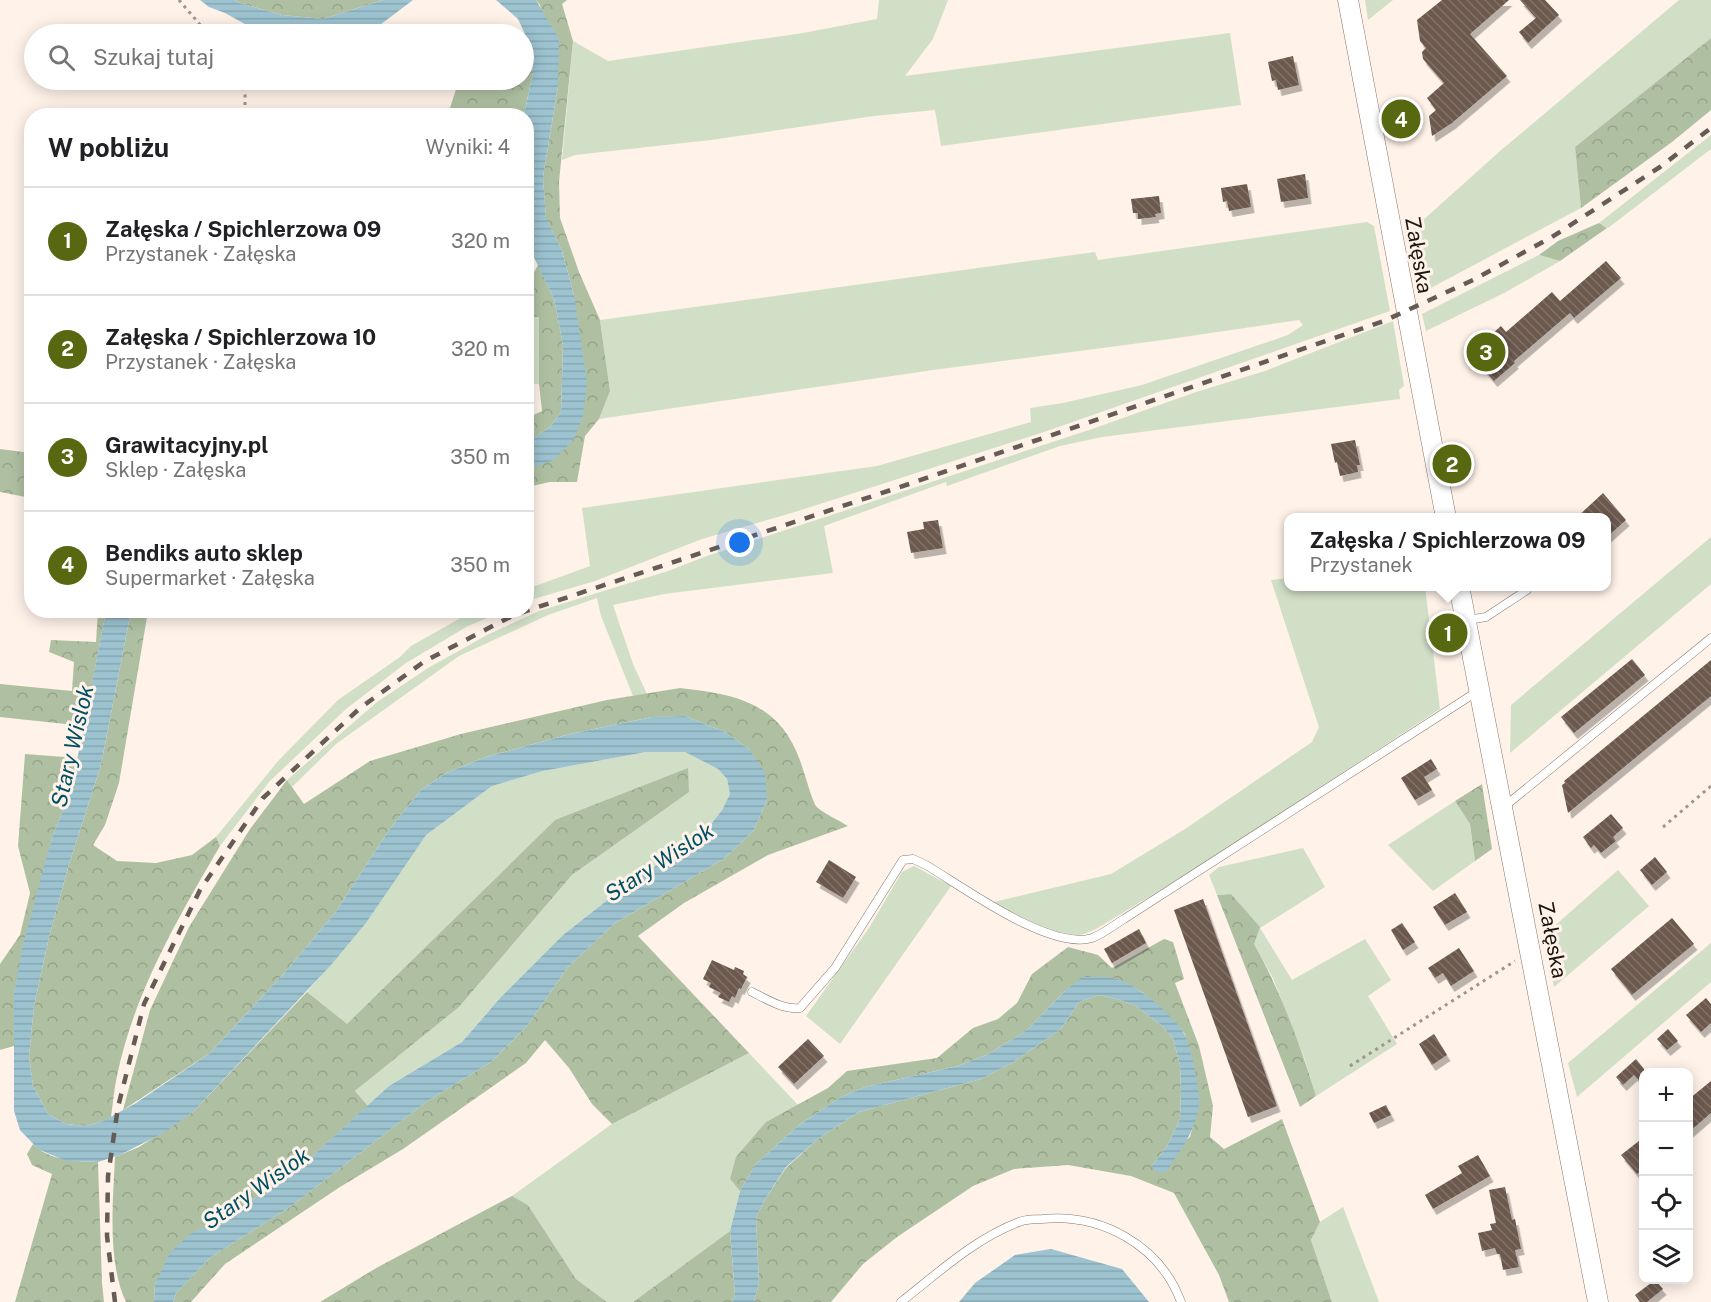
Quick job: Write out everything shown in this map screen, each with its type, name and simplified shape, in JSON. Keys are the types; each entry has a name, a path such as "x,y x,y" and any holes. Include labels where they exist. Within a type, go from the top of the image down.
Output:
{"street":[{"name":"Załęska","path":"1348,0 1445,513"},
{"name":"Załęska","path":"1460,591 1598,1302"}],"lane":[{"path":"1466,620 1486,617 1525,591"},
{"path":"1503,807 1711,638"},
{"path":"752,992 776,1003 795,1009 800,1008 835,968 903,860 913,859 926,865 1018,921 1047,933 1072,939 1092,938 1479,691"},
{"path":"901,1302 977,1243 1021,1221 1063,1216 1116,1230 1148,1253 1174,1284 1180,1302"}],"path":[{"path":"179,0 199,24"},
{"path":"244,90 245,108"},
{"path":"1662,827 1711,786"},
{"path":"1350,1066 1531,951"}],"green space":[{"path":"235,0 383,0 323,19 282,15"},
{"path":"536,0 567,0 562,4 573,41 559,182 560,218 579,272 600,320 610,391 599,419 585,436 577,482 550,482 534,485 534,463 574,439 574,295 562,251 546,219 543,177 558,86 540,5"},
{"path":"879,0 948,0 933,39 905,76 1230,33 1241,105 941,146 935,110 874,116 711,140 575,155 562,160 573,41 608,61 803,33 877,19"},
{"path":"1365,0 1393,0 1368,20"},
{"path":"1679,0 1711,0 1711,38 1575,147 1581,208 1427,290 1412,230 1499,152"},
{"path":"1711,38 1711,110 1672,142 1581,208 1575,147"},
{"path":"456,90 529,90 525,108 450,108"},
{"path":"1711,135 1711,149 1608,228 1599,223"},
{"path":"1367,222 1374,226 1390,311 1044,432 795,512 702,539 595,581 534,599 534,586 590,566 582,508 877,466 1031,422 1030,408 1142,385 1288,335 1303,325 1299,320 599,419 610,391 600,320 1095,252 1098,260"},
{"path":"1599,223 1607,228 1560,261 1539,255 1558,241"},
{"path":"1539,255 1560,261 1506,292 1426,331 1422,314"},
{"path":"538,265 554,299 563,345 561,412 550,427 534,438 534,415 542,411 539,384 539,317 534,317 534,272"},
{"path":"534,317 539,317 539,384 534,384"},
{"path":"1393,321 1404,386 1399,390 1400,399 1102,437 1060,446 947,486 946,482 824,526 833,573 664,594 613,605 633,664 647,694 633,696 601,616 597,598 548,615 459,656 336,744 292,787 287,780 377,702 428,668 487,635 524,618 534,618 534,613 539,611 668,571 1196,392 1265,371"},
{"path":"0,449 24,452 24,497 0,492"},
{"path":"1711,537 1711,584 1510,753 1511,705"},
{"path":"1284,579 1284,591 1425,591 1440,709 1195,869 1090,932 1078,935 1057,932 994,902 1111,874 1185,829 1312,742 1319,727 1271,580"},
{"path":"98,618 105,618 84,726 0,717 0,684 72,691 74,662 49,652 51,640 96,642"},
{"path":"130,618 147,618 119,783 105,825 93,845 117,861 156,863 192,855 216,837 220,846 173,929 134,1015 116,1081 111,1117 86,1126 66,1124 48,1114 33,1086 29,1056 34,1006 49,937 69,864 101,765"},
{"path":"461,618 488,618 468,626 406,663 346,709 269,782 220,846 216,837 278,761 338,700 400,657 411,646"},
{"path":"680,688 736,698 766,713 779,724 790,739 816,806 848,826 768,855 684,903 638,936 749,1053 612,1124 592,1104 569,1068 545,1040 526,1063 403,1149 340,1187 225,1264 191,1302 173,1302 176,1293 211,1257 290,1207 426,1102 491,1062 527,1026 568,967 615,923 725,858 754,830 767,800 749,749 725,732 685,716 652,717 570,734 486,757 446,773 421,790 389,830 335,913 286,971 210,1053 123,1110 150,1010 189,927 250,829 287,780 304,804 370,761 461,734 607,700"},
{"path":"646,752 685,752 718,769 727,779 730,794 722,810 705,832 615,894 563,935 501,997 462,1042 389,1086 368,1106 355,1091 459,1007 572,875 643,824 555,820 347,1025 307,992 366,923 425,835 492,786 543,771"},
{"path":"25,754 78,758 71,791 52,838 14,994 14,1046 0,1050 0,964 20,935 30,893 18,846"},
{"path":"688,768 689,792 572,875 459,1007 355,1091 368,1106 308,1160 274,1185 190,1235 155,1284 154,1302 126,1302 116,1269 114,1250 115,1157 139,1147 193,1112 307,992 347,1024 555,820"},
{"path":"1482,784 1492,849 1475,861 1470,824 1455,801"},
{"path":"1455,801 1470,824 1475,861 1433,891 1388,845"},
{"path":"1303,848 1325,887 1260,928 1292,980 1365,939 1391,980 1368,996 1397,1044 1316,1096 1305,1060 1273,978 1231,894 1217,895 1209,875 1219,867"},
{"path":"914,866 951,886 840,1044 806,1016 869,928 902,872"},
{"path":"1618,870 1649,906 1554,987 1543,936"},
{"path":"1231,894 1260,927 1254,944 1281,999 1310,1077 1316,1096 1300,1107 1217,895"},
{"path":"1164,939 1173,942 1184,979 1175,983 1199,1046 1213,1106 1210,1137 1224,1149 1282,1119 1320,1222 1311,1240 1332,1302 1229,1302 1219,1275 1174,1193 1131,1176 1068,1165 1014,1169 973,1186 897,1237 863,1264 831,1302 754,1302 759,1283 756,1218 764,1201 786,1168 819,1138 859,1112 981,1079 1012,1063 1061,1029 1079,1002 1099,995 1136,1006 1161,1025 1173,1038 1180,1065 1180,1119 1167,1146 1151,1167 1190,1137 1199,1104 1195,1073 1185,1034 1142,992 1115,978 1065,991 1027,1030 989,1054 958,1066 865,1087 841,1097 799,1125 756,1164 740,1191 730,1179 736,1157 766,1122 828,1088 847,1071 937,1058 973,1028 998,1019 1017,1003 1032,974 1068,947 1098,955 1112,968"},
{"path":"1711,943 1711,982 1577,1097 1568,1063"},
{"path":"749,1053 798,1105 766,1122 730,1179 740,1191 730,1231 633,1302 607,1302 576,1279 528,1205 512,1196 612,1124"},
{"path":"33,1144 55,1157 98,1162 104,1302 15,1302 52,1174 32,1165 27,1154"},
{"path":"512,1196 528,1205 576,1279 607,1302 320,1302 378,1267"},
{"path":"1343,1207 1379,1302 1332,1302 1311,1240 1320,1222"},
{"path":"730,1231 735,1295 732,1302 633,1302"}],"water":[{"path":"200,0 235,0 282,15 323,19 383,0 413,0 381,24 245,24 209,7"},
{"path":"496,0 536,0 559,39 558,86 543,177 546,218 562,251 574,295 587,383 583,416 574,439 554,460 534,467 534,438 550,427 561,412 563,345 554,299 534,257 534,108 525,108 529,90 534,90 534,24 520,24 518,19"},
{"path":"105,618 130,618 101,765 69,864 49,937 34,1006 29,1056 33,1086 48,1114 66,1124 86,1126 103,1121 136,1103 210,1053 286,971 335,913 389,830 421,790 446,773 486,757 570,734 652,717 685,716 725,732 749,749 765,773 767,800 754,830 725,858 615,923 568,967 527,1026 491,1062 426,1102 290,1207 211,1257 176,1293 173,1302 154,1302 155,1284 170,1253 189,1235 274,1185 308,1160 389,1086 462,1042 501,997 563,935 615,894 705,832 722,810 730,794 727,779 718,769 685,752 646,752 543,771 492,786 426,835 366,923 331,965 193,1112 163,1133 120,1155 98,1162 66,1161 38,1149 20,1130 14,1111 14,994 23,944 52,838 71,791"},
{"path":"1082,977 1114,978 1132,986 1163,1010 1185,1035 1195,1070 1199,1106 1191,1133 1167,1171 1159,1173 1151,1167 1167,1146 1180,1119 1180,1065 1173,1038 1161,1025 1136,1006 1099,995 1079,1002 1061,1029 1012,1063 981,1079 859,1112 819,1138 786,1167 756,1218 759,1283 754,1302 732,1302 735,1295 730,1231 740,1191 756,1164 799,1125 841,1097 865,1087 958,1066 989,1054 1027,1030"},
{"path":"1051,1249 1122,1269 1149,1302 959,1302 975,1283 1015,1255"}],"building":[{"path":"1442,0 1509,0 1470,34 1507,76 1452,123 1432,136 1429,116 1436,110 1427,98 1444,83 1423,59 1422,52 1426,48 1420,41 1417,20"},
{"path":"1520,0 1545,0 1559,15 1528,43 1519,32 1536,18"},
{"path":"1293,56 1299,85 1278,90 1276,80 1272,81 1268,62"},
{"path":"1305,174 1308,198 1281,202 1277,179"},
{"path":"1247,184 1251,207 1229,211 1227,201 1223,202 1221,188"},
{"path":"1159,196 1161,213 1155,214 1156,217 1138,219 1138,213 1133,213 1131,199"},
{"path":"1606,261 1621,278 1574,318 1570,313 1494,381 1470,353 1501,326 1506,332 1552,292 1560,301"},
{"path":"1355,440 1360,465 1357,465 1358,472 1340,476 1331,444"},
{"path":"1603,493 1626,520 1611,533 1611,513 1581,513"},
{"path":"938,520 943,548 911,553 907,532 924,529 923,522"},
{"path":"1632,659 1645,675 1574,733 1561,717"},
{"path":"1711,660 1711,696 1568,813 1562,785 1564,781"},
{"path":"1431,759 1437,769 1424,777 1432,790 1415,800 1401,778"},
{"path":"1611,814 1623,828 1613,837 1616,841 1601,853 1594,845 1591,848 1583,837"},
{"path":"1655,857 1667,872 1652,885 1640,870"},
{"path":"829,860 856,877 843,898 816,882"},
{"path":"1455,893 1467,912 1445,925 1433,907"},
{"path":"1203,899 1277,1106 1248,1117 1174,910"},
{"path":"1672,918 1694,944 1632,995 1611,969"},
{"path":"1402,923 1415,942 1403,950 1391,930"},
{"path":"1139,929 1146,943 1112,963 1104,949"},
{"path":"1459,948 1474,971 1451,986 1443,973 1435,978 1428,968"},
{"path":"712,960 734,970 735,967 744,971 743,974 747,977 735,998 732,996 729,1002 718,997 721,993 709,987 711,983 703,979"},
{"path":"1706,998 1711,1004 1711,1023 1701,1032 1686,1015"},
{"path":"1668,1029 1678,1041 1667,1050 1657,1039"},
{"path":"1434,1034 1447,1055 1432,1065 1419,1044"},
{"path":"808,1039 824,1056 794,1084 778,1067"},
{"path":"1636,1059 1643,1068 1639,1068 1639,1080 1634,1075 1623,1085 1616,1077"},
{"path":"1711,1081 1711,1113 1693,1129 1693,1122 1693,1096"},
{"path":"1386,1105 1391,1115 1374,1123 1369,1113"},
{"path":"1639,1141 1639,1173 1637,1174 1621,1155"},
{"path":"1478,1155 1490,1176 1433,1209 1425,1195 1462,1173 1458,1166"},
{"path":"1505,1187 1521,1249 1515,1250 1519,1267 1503,1270 1500,1254 1497,1254 1495,1248 1482,1251 1478,1233 1492,1230 1490,1224 1496,1223 1489,1190"},
{"path":"1650,1284 1659,1284 1663,1289 1647,1302 1640,1302 1635,1295"}],"railway":[{"path":"534,608 909,484 1384,321 1473,280 1552,237 1660,167 1711,128"},
{"path":"115,1302 107,1236 108,1176 118,1107 144,1004 200,890 263,798 360,708 425,661 508,618"}],"place":[{"name":"Bendiks auto sklep","path":"1401,119"},
{"name":"Grawitacyjny.pl","path":"1486,352"},
{"name":"Załęska / Spichlerzowa 10","path":"1452,464"},
{"name":"Załęska / Spichlerzowa 09","path":"1448,633"}],"water label":[{"name":"Stary Wislok","path":"72,746"},
{"name":"Stary Wislok","path":"659,862"},
{"name":"Stary Wislok","path":"256,1188"}]}
